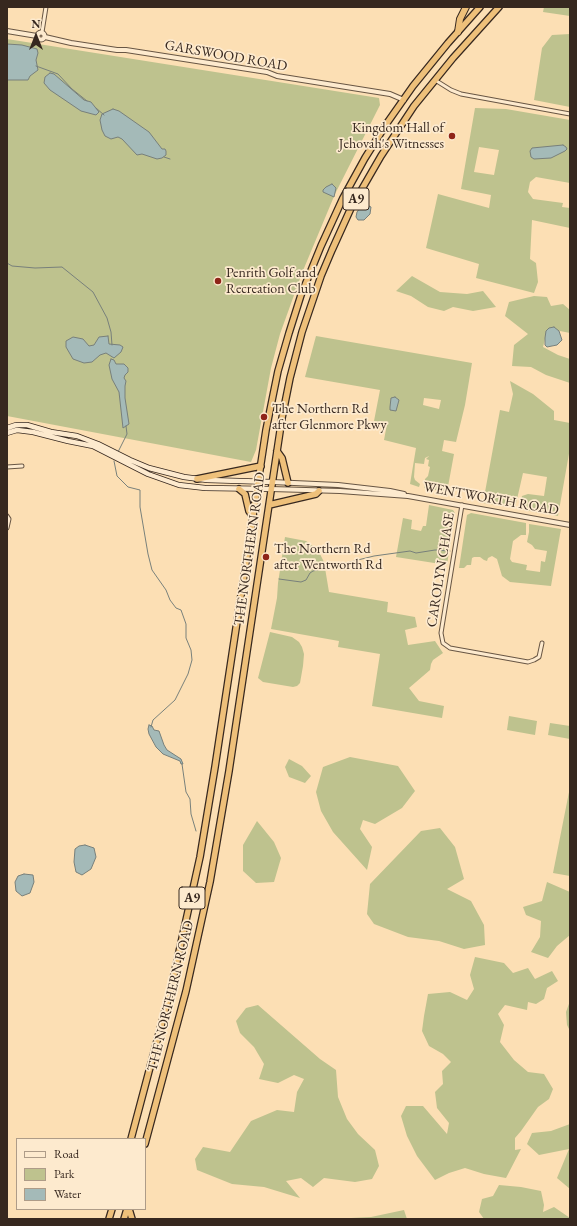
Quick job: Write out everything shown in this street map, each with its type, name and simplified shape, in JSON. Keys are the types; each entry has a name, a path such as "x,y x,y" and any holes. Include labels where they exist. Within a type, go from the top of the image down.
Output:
{"highway":[{"path":"458,32 460,19 466,7"},
{"name":"THE NORTHERN ROAD","path":"131,1138 171,988 200,857 266,430 278,371 289,333 310,270 332,222 372,147 404,100 435,59 480,7"},
{"name":"THE NORTHERN ROAD","path":"146,1140 186,991 210,882 229,771 286,396 302,332 318,283 332,250 351,208 380,156 414,106 499,7"},
{"path":"277,451 282,458 288,483"},
{"path":"197,479 261,466"},
{"path":"239,489 245,494 249,511 253,517"},
{"path":"269,505 316,494 319,491"}],"main road":[{"path":"7,428 16,425 27,425 91,441 148,474 173,483 205,488 271,490"},
{"path":"7,433 17,430 37,432 111,452"},
{"path":"122,459 164,472 197,479 272,482"}],"street":[{"path":"7,31 37,36 40,40 43,39 44,33 42,32 46,7"},
{"path":"37,36 42,32"},
{"name":"GARSWOOD ROAD","path":"44,37 71,43 267,72 277,76 390,94 404,100"},
{"path":"436,80 460,94 570,114"},
{"path":"7,467 22,466"},
{"name":"WENTWORTH ROAD","path":"272,482 321,483 362,487 400,492 408,496"},
{"name":"WENTWORTH ROAD","path":"271,490 408,496 570,525"},
{"name":"CAROLYN CHASE","path":"462,505 441,633 443,643 450,648 528,662 534,660 538,656 542,643"},
{"path":"7,516 9,520 7,528"}],"green space":[{"path":"544,7 570,7 570,16 543,12"},
{"path":"570,34 570,107 534,100 542,48 552,35"},
{"path":"7,39 379,98 380,105 335,194 302,273 280,334 271,368 256,450 251,462 7,416"},
{"path":"475,108 506,109 570,120 570,183 536,177 530,182 528,192 533,199 563,203 562,207 570,208 570,228 532,220 530,259 536,263 538,282 534,293 476,278 479,264 426,248 438,194 489,208 491,195 461,189","holes":["479,147 499,150 494,175 474,172"]},
{"path":"412,276 440,292 467,294 483,291 496,307 473,311 453,307 444,311 428,307 411,296 396,291"},
{"path":"534,296 547,297 551,306 563,304 570,310 570,333 555,330 547,331 543,347 558,355 570,359 570,383 546,375 531,367 512,366 514,345 528,334 505,316 509,302"},
{"path":"316,336 472,363 465,405 456,442 444,440 442,451 454,454 447,492 424,488 425,479 428,476 430,467 428,466 429,460 426,459 429,456 425,458 424,464 415,463 414,477 420,484 419,487 410,484 416,448 384,440 387,424 374,421 380,390 305,377","holes":["424,398 441,400 439,409 423,405"]},
{"path":"510,381 533,394 554,411 554,420 570,423 570,448 558,516 518,509 522,496 528,494 544,496 547,477 523,473 515,508 483,503 500,410 509,412 513,394"},
{"path":"429,505 453,510 455,513 447,565 396,557 403,518 412,520 411,529 421,531 423,526 426,526"},
{"path":"471,513 526,523 526,535 521,535 513,541 510,559 512,562 527,565 526,570 540,572 541,561 545,562 547,551 535,549 527,542 529,524 561,529 551,586 510,582 502,576 497,559 492,556 488,558 487,561 480,557 474,557 472,558 471,565 467,565 464,568 459,568 467,515"},
{"path":"285,537 306,541 319,552 324,562 329,592 388,602 387,612 415,617 417,627 405,630 408,645 435,641 443,653 433,660 430,670 409,688 419,701 444,706 442,718 372,706 380,654 338,647 339,641 271,629 277,598"},
{"path":"270,632 292,637 299,642 302,647 304,654 303,666 300,683 297,686 293,687 263,682 258,678"},
{"path":"509,716 537,721 535,735 507,730"},
{"path":"550,723 570,726 570,739 548,735"},
{"path":"350,757 398,766 415,791 402,808 375,824 363,820 360,829 372,847 367,870 333,832 321,811 316,792 323,767"},
{"path":"289,759 302,766 311,776 305,783 289,777 285,767"},
{"path":"570,787 570,876 553,873"},
{"path":"257,821 274,842 281,858 274,882 256,883 243,871 243,845"},
{"path":"440,828 455,847 464,879 447,889 471,901 484,925 485,945 464,949 439,941 408,937 374,924 367,914 370,884 421,831"},
{"path":"547,882 570,892 570,935 557,946 548,958 531,952 540,937 541,921 526,915 523,907 542,901"},
{"path":"475,957 504,963 513,973 528,968 535,979 552,971 558,981 547,988 544,999 536,1004 528,1002 527,1010 505,1005 498,1014 504,1025 500,1042 514,1060 528,1072 544,1074 553,1089 549,1099 538,1107 515,1138 515,1150 521,1149 506,1178 484,1174 465,1168 449,1173 435,1180 417,1156 407,1136 401,1116 406,1106 423,1106 447,1134 449,1123 437,1108 435,1092 443,1084 442,1071 451,1062 443,1054 429,1046 422,1031 424,1016 428,994 450,992 467,1000 474,989 470,975"},
{"path":"570,1001 570,1031 567,1025 566,1012"},
{"path":"258,1005 320,1059 336,1070 338,1097 347,1119 358,1134 375,1150 379,1166 372,1179 355,1182 324,1178 313,1187 301,1178 286,1181 300,1198 264,1187 232,1184 197,1170 195,1159 203,1147 230,1152 251,1121 277,1110 294,1112 297,1092 304,1079 294,1075 278,1083 259,1079 264,1064 254,1047 240,1033 236,1021 246,1008"},
{"path":"570,1124 570,1189 557,1178 569,1149 539,1155 527,1144 532,1133 551,1131"},
{"path":"499,1185 541,1191 544,1205 543,1212 554,1207 570,1219 484,1219 479,1212 482,1199 493,1196"},
{"path":"404,1210 407,1219 350,1219 371,1217"}],"water":[{"path":"7,44 22,45 37,49 38,53 36,60 38,70 30,76 28,80 7,80"},
{"path":"50,73 54,74 84,100 91,102 99,112 96,115 81,111 50,90 44,83 45,77"},
{"path":"113,109 119,111 149,132 162,149 165,149 166,155 157,159 142,154 137,155 122,139 118,137 111,139 105,136 100,120 102,114"},
{"path":"563,145 567,149 551,158 534,159 531,157 530,151 532,148"},
{"path":"332,184 336,188 334,197 323,192 326,187"},
{"path":"367,205 371,207 370,214 364,220 358,220 356,217 357,212 360,208"},
{"path":"554,327 559,331 562,340 557,345 547,347 545,345 546,331 549,328"},
{"path":"108,336 109,344 120,345 123,347 121,352 114,358 106,353 100,355 92,362 84,363 73,359 66,347 66,341 73,337 83,339 89,346 94,345 99,337"},
{"path":"111,359 114,360 116,364 124,364 128,368 128,372 124,378 126,381 125,398 129,424 123,428 119,392 112,379 109,365"},
{"path":"395,397 399,400 396,411 390,410 391,398"},
{"path":"149,725 152,726 154,730 159,731 167,750 181,759 183,764 181,764 180,761 163,754 156,747 149,734"},
{"path":"85,845 94,848 96,857 91,869 82,875 76,872 74,862 75,849 79,846"},
{"path":"24,874 33,875 34,882 30,893 22,896 16,891 15,882 18,876"}],"waterway":[{"path":"36,66 58,74 72,89 87,101"},
{"path":"96,108 104,115"},
{"path":"164,157 170,159"},
{"path":"362,207 363,205 368,205"},
{"path":"7,263 12,266 35,268 62,267 93,292 107,318 111,332 112,345"},
{"path":"118,452 127,434 126,426"},
{"path":"114,461 117,476 128,487 140,490 140,507 152,570 166,590 170,600 176,608 181,610 186,624 186,638 191,650 192,660 188,674 175,700 153,720 151,727"},
{"path":"279,579 301,582 306,580 313,571 374,556 410,551 416,553 435,550 450,551"},
{"path":"182,764 186,792 190,799 191,814 196,831"}],"place":[{"name":"Kingdom Hall of Jehovah's Witnesses","path":"452,136"},
{"name":"Penrith Golf and Recreation Club","path":"218,281"},
{"name":"The Northern Rd after Glenmore Pkwy","path":"264,417"},
{"name":"The Northern Rd after Wentworth Rd","path":"266,557"}]}
